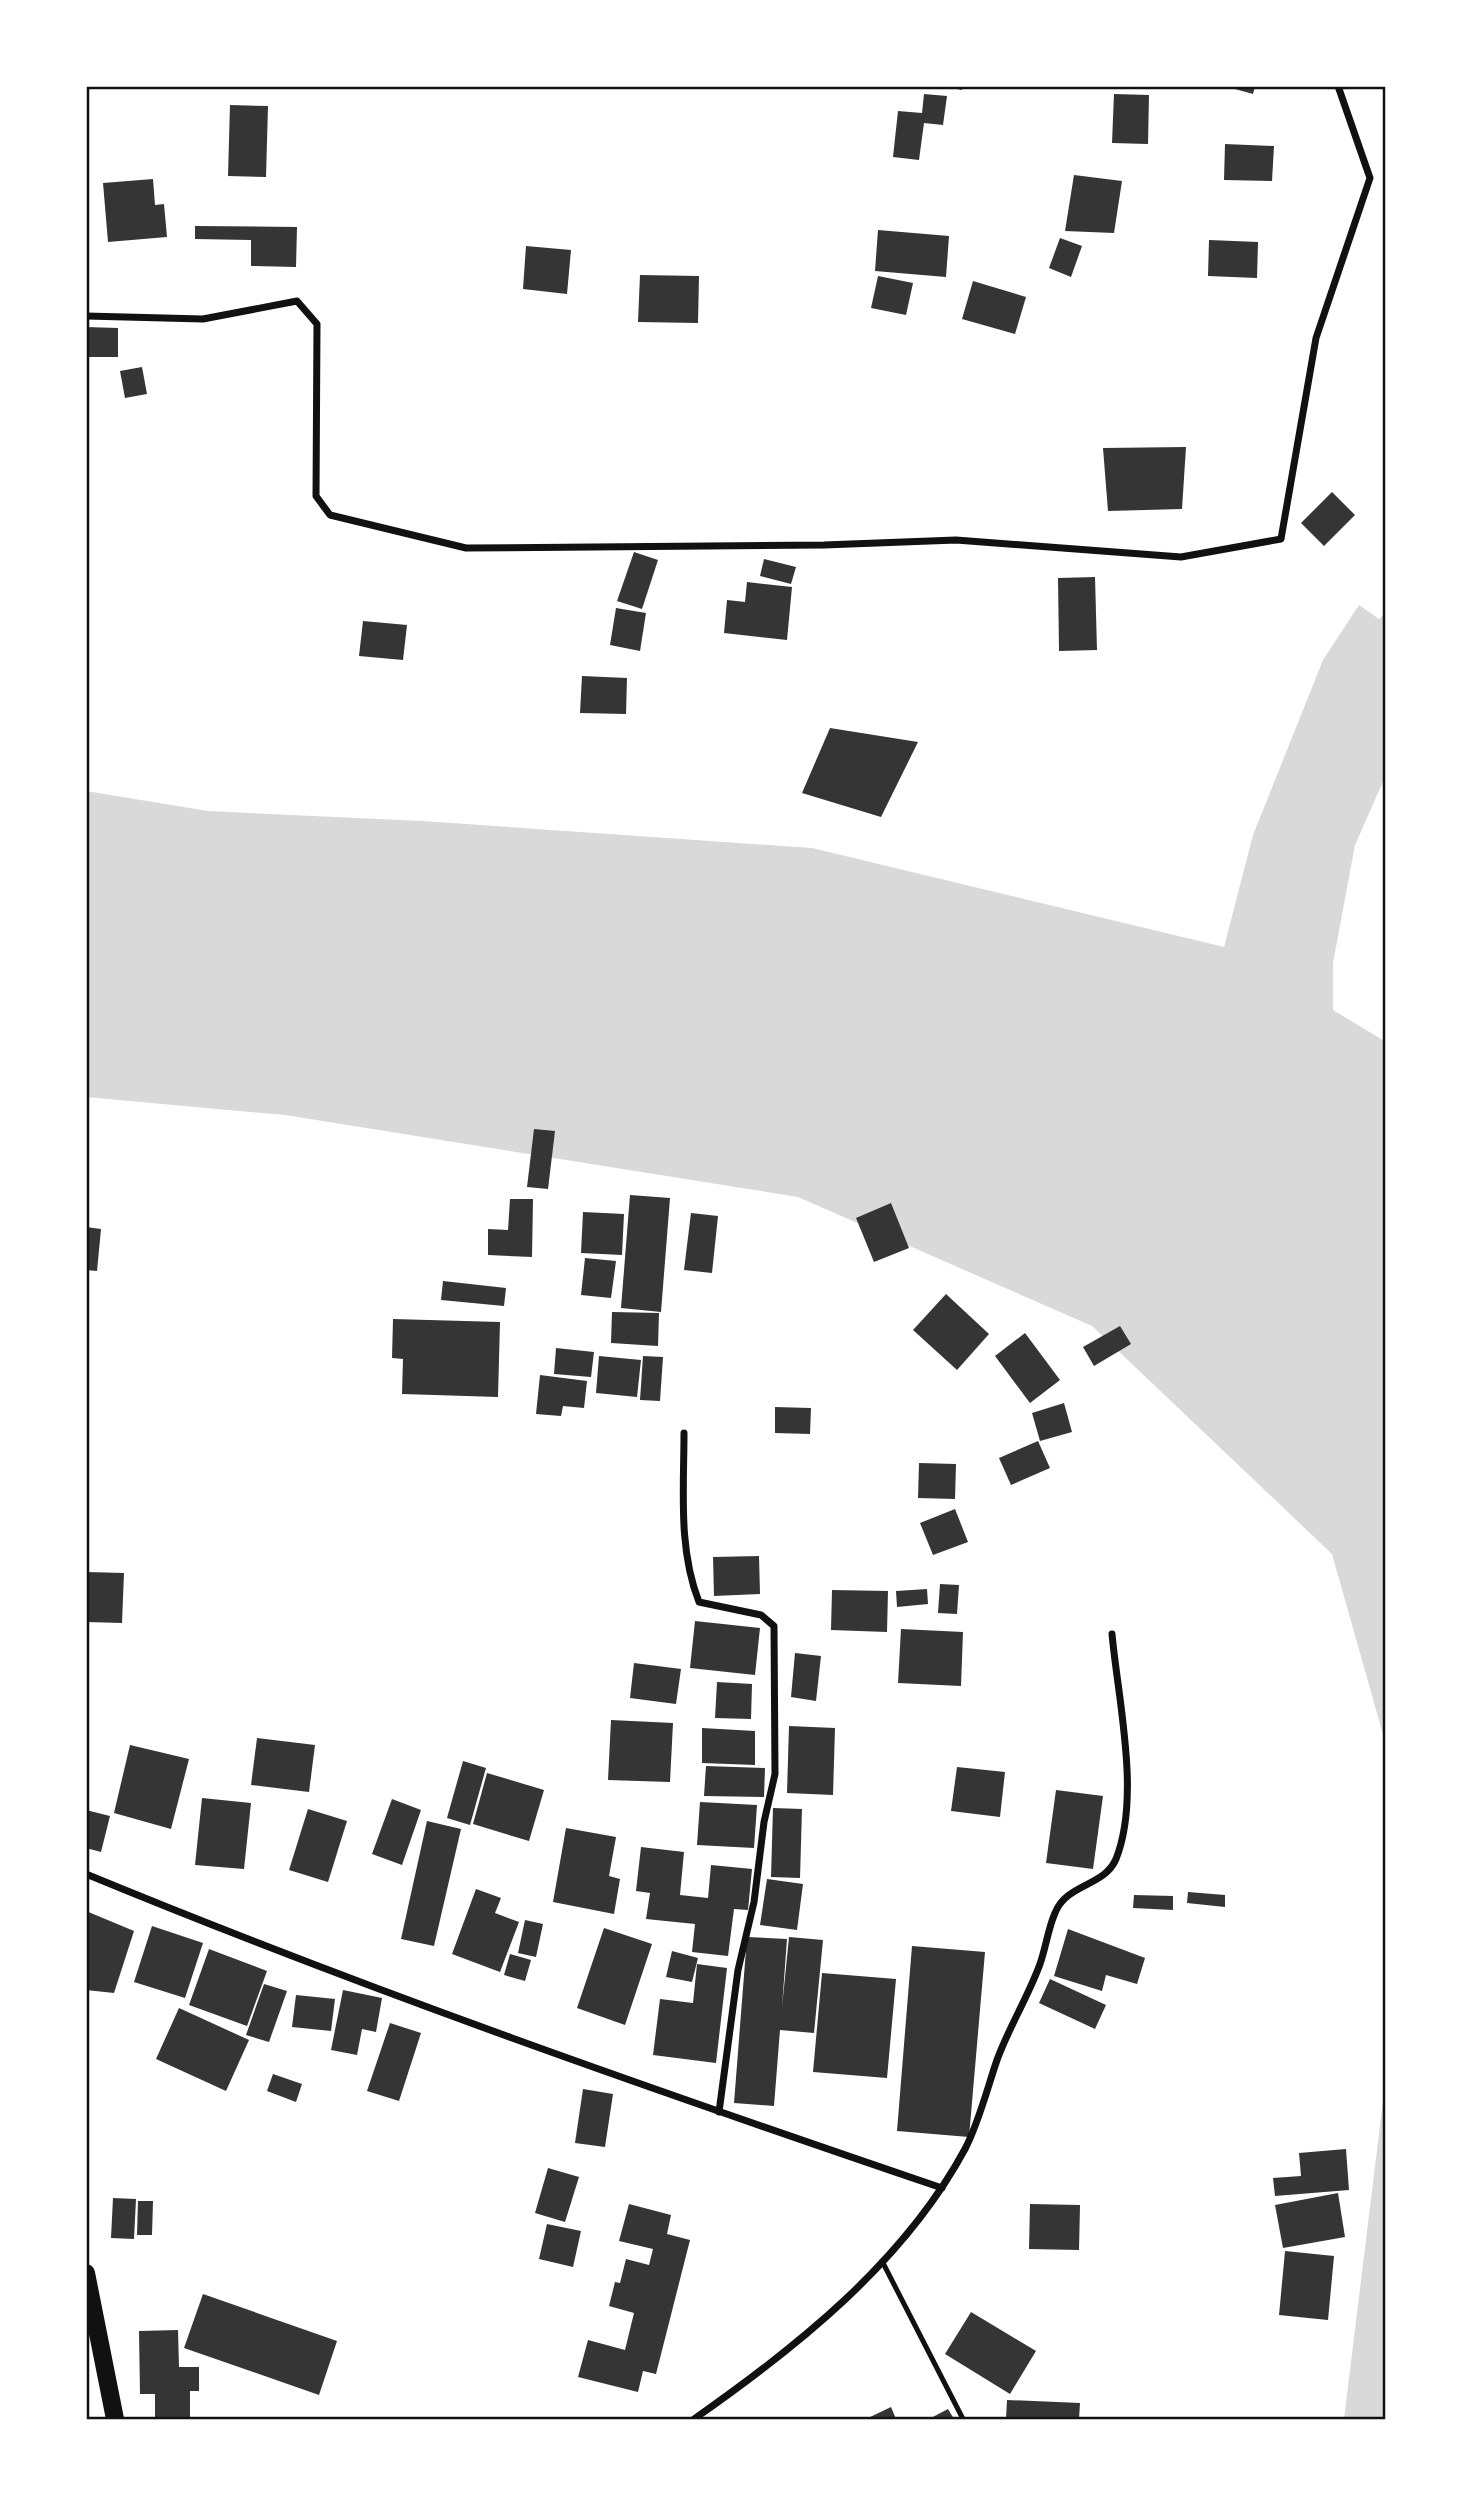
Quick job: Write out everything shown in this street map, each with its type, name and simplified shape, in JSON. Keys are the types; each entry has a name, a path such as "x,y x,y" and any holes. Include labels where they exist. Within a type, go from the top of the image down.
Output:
{"main road":[{"path":"86,2273 115,2419"}],"street":[{"path":"86,316 203,319 297,301 317,324 316,496 330,515 466,548 824,545 956,540 1181,558 1281,539 1316,338 1370,178 1338,86"},
{"path":"684,1433 684,1518 688,1575 699,1602 761,1615 774,1626 775,1774 764,1822 754,1902 738,1970 719,2112"},
{"path":"694,2419 765,2369 851,2294 942,2188 966,2147 1010,2025 1040,1965 1055,1911 1072,1889 1095,1882 1115,1861 1127,1809 1123,1735 1112,1634"},
{"path":"86,1874 264,1947 719,2112 942,2188"}],"lane":[{"path":"882,2261 963,2419"}],"shaded area":[{"path":"1359,605 1379,619 1386,612 1386,775 1355,845 1333,963 1333,1010 1386,1042 1386,1745 1332,1554 1092,1326 798,1197 285,1115 86,1097 86,791 208,811 422,821 812,848 1224,947 1253,835 1323,660"},
{"path":"1386,2077 1386,2419 1344,2419"}],"building":[{"path":"941,86 963,86 962,90"},
{"path":"1224,86 1255,86 1253,94"},
{"path":"924,94 947,96 943,125 924,123 919,160 893,157 898,111 922,113"},
{"path":"1114,94 1149,95 1148,144 1112,143"},
{"path":"230,105 268,106 266,177 228,176"},
{"path":"1225,144 1274,146 1272,181 1224,180"},
{"path":"1074,175 1122,181 1114,233 1065,231"},
{"path":"153,179 155,205 164,204 167,237 108,242 103,183"},
{"path":"195,226 297,227 296,267 251,266 251,240 195,239"},
{"path":"878,230 949,236 946,277 875,271"},
{"path":"1060,238 1082,246 1071,277 1049,268"},
{"path":"1209,240 1258,242 1257,278 1208,276"},
{"path":"526,246 571,250 567,294 523,289"},
{"path":"640,275 699,276 698,323 638,322"},
{"path":"878,276 913,283 906,315 871,308"},
{"path":"973,281 1026,297 1015,334 962,319"},
{"path":"86,327 118,328 118,357 86,357"},
{"path":"142,367 147,394 125,398 120,371"},
{"path":"1186,447 1182,509 1108,511 1103,448"},
{"path":"1332,492 1355,515 1324,546 1301,523"},
{"path":"634,552 658,560 642,609 617,601"},
{"path":"764,559 796,567 791,584 760,576"},
{"path":"1095,577 1097,650 1059,651 1058,578"},
{"path":"747,582 792,587 787,640 724,633 727,600 745,602"},
{"path":"616,608 646,613 640,651 610,645"},
{"path":"363,621 407,625 403,660 359,656"},
{"path":"582,676 627,678 626,714 580,713"},
{"path":"830,728 918,742 881,817 802,793"},
{"path":"534,1129 555,1131 548,1189 527,1187"},
{"path":"630,1195 670,1198 661,1312 621,1308"},
{"path":"510,1199 533,1199 532,1257 488,1255 488,1229 508,1230"},
{"path":"891,1203 909,1248 874,1262 856,1218"},
{"path":"583,1212 624,1214 622,1255 581,1253"},
{"path":"691,1213 718,1216 712,1273 684,1270"},
{"path":"86,1227 101,1229 97,1271 86,1270"},
{"path":"585,1258 616,1261 611,1298 581,1295"},
{"path":"443,1281 506,1288 504,1306 441,1300"},
{"path":"946,1294 989,1334 957,1370 913,1330"},
{"path":"612,1312 659,1313 658,1346 611,1343"},
{"path":"393,1319 500,1322 498,1397 402,1394 403,1359 392,1358"},
{"path":"1120,1326 1131,1344 1094,1366 1083,1347"},
{"path":"1025,1333 1060,1380 1030,1403 995,1356"},
{"path":"556,1348 594,1352 591,1377 554,1374"},
{"path":"599,1356 641,1360 637,1397 596,1393"},
{"path":"643,1356 663,1357 660,1401 640,1400"},
{"path":"540,1375 587,1381 584,1408 563,1406 561,1416 536,1414"},
{"path":"1064,1403 1072,1432 1040,1441 1032,1413"},
{"path":"775,1407 811,1408 810,1434 775,1433"},
{"path":"1038,1441 1050,1468 1011,1485 999,1458"},
{"path":"919,1463 956,1464 955,1499 918,1498"},
{"path":"955,1509 968,1542 933,1555 920,1523"},
{"path":"759,1556 760,1594 714,1596 713,1557"},
{"path":"87,1572 124,1573 122,1623 86,1622"},
{"path":"940,1584 959,1585 957,1614 938,1613"},
{"path":"927,1589 928,1604 897,1607 896,1591"},
{"path":"832,1590 888,1591 887,1632 831,1630"},
{"path":"695,1621 760,1628 755,1675 690,1668"},
{"path":"901,1629 963,1632 961,1686 898,1683"},
{"path":"795,1653 821,1656 816,1701 791,1697"},
{"path":"634,1663 681,1669 676,1704 630,1698"},
{"path":"717,1682 752,1684 751,1719 715,1718"},
{"path":"611,1720 673,1723 670,1782 608,1780"},
{"path":"789,1726 835,1728 833,1795 787,1793"},
{"path":"702,1728 755,1731 755,1765 702,1763"},
{"path":"257,1738 315,1745 309,1792 251,1785"},
{"path":"130,1745 189,1759 171,1829 114,1813"},
{"path":"463,1761 486,1768 470,1825 447,1818"},
{"path":"706,1766 765,1768 764,1797 704,1796"},
{"path":"957,1767 1005,1772 1000,1817 951,1811"},
{"path":"487,1773 544,1790 529,1841 473,1824"},
{"path":"1056,1790 1103,1796 1093,1869 1046,1863"},
{"path":"202,1798 251,1803 244,1869 195,1865"},
{"path":"392,1799 421,1810 402,1865 372,1854"},
{"path":"700,1802 757,1805 754,1848 697,1845"},
{"path":"773,1808 802,1809 800,1878 771,1877"},
{"path":"308,1809 347,1821 328,1882 289,1870"},
{"path":"86,1810 110,1816 101,1852 86,1848"},
{"path":"427,1821 461,1829 434,1946 401,1939"},
{"path":"566,1828 616,1837 609,1876 620,1879 614,1914 553,1902"},
{"path":"641,1847 684,1852 680,1895 708,1898 711,1865 752,1869 748,1910 734,1909 728,1956 692,1952 695,1924 646,1919 650,1893 636,1891"},
{"path":"767,1879 803,1884 797,1930 760,1925"},
{"path":"476,1889 501,1898 495,1913 519,1922 500,1972 452,1954"},
{"path":"1188,1892 1225,1895 1225,1907 1187,1903"},
{"path":"1134,1895 1173,1896 1173,1910 1133,1908"},
{"path":"86,1911 134,1931 114,1993 86,1990"},
{"path":"525,1920 543,1924 536,1957 518,1953"},
{"path":"152,1926 203,1943 185,1998 134,1982"},
{"path":"604,1928 652,1944 625,2025 577,2008"},
{"path":"1068,1929 1145,1958 1137,1984 1106,1975 1102,1991 1054,1976"},
{"path":"747,1937 787,1939 782,2007 789,1937 823,1940 814,2033 780,2030 774,2106 734,2103"},
{"path":"912,1946 985,1952 969,2137 897,2131"},
{"path":"209,1949 267,1971 247,2026 189,2005"},
{"path":"672,1951 698,1958 692,1982 666,1977"},
{"path":"510,1954 531,1960 525,1981 504,1975"},
{"path":"697,1964 727,1968 716,2063 653,2055 660,1999 693,2003"},
{"path":"822,1973 896,1979 887,2078 813,2072"},
{"path":"1050,1979 1106,2005 1095,2029 1039,2003"},
{"path":"264,1984 287,1991 269,2042 246,2035"},
{"path":"343,1990 382,1998 376,2032 362,2029 357,2055 331,2050"},
{"path":"296,1995 335,1999 331,2031 292,2027"},
{"path":"179,2008 249,2040 226,2091 156,2059"},
{"path":"390,2023 421,2033 399,2101 367,2091"},
{"path":"273,2074 302,2084 296,2102 267,2091"},
{"path":"583,2089 613,2094 605,2147 575,2143"},
{"path":"1346,2149 1349,2190 1275,2196 1273,2178 1301,2176 1299,2153"},
{"path":"548,2168 579,2177 565,2222 535,2213"},
{"path":"1338,2193 1345,2237 1283,2248 1275,2205"},
{"path":"113,2198 136,2199 134,2239 111,2238"},
{"path":"138,2201 153,2201 152,2235 137,2235"},
{"path":"629,2204 671,2215 667,2234 690,2240 656,2374 643,2371 638,2392 578,2377 588,2340 625,2350 634,2313 609,2306 615,2282 620,2283 626,2259 649,2265 653,2249 619,2241"},
{"path":"1030,2204 1080,2205 1079,2250 1029,2249"},
{"path":"547,2224 581,2231 573,2267 539,2259"},
{"path":"1285,2251 1334,2256 1328,2320 1279,2315"},
{"path":"203,2294 337,2341 319,2395 184,2348"},
{"path":"971,2312 1036,2351 1010,2394 945,2354"},
{"path":"178,2330 179,2367 199,2367 199,2391 190,2391 190,2419 155,2419 155,2394 140,2394 139,2331"},
{"path":"1007,2400 1080,2403 1079,2419 1006,2419"},
{"path":"891,2407 896,2419 866,2419"},
{"path":"948,2409 954,2419 929,2419"}]}
